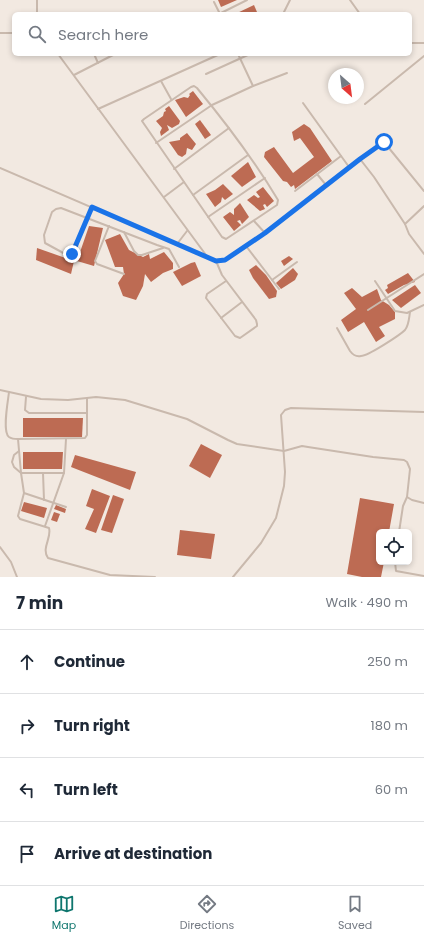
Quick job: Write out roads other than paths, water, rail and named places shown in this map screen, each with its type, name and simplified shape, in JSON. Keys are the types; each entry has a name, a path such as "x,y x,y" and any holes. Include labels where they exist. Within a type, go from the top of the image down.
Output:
{"lane":[{"path":"37,0 37,12"},
{"path":"223,12 247,0"},
{"path":"284,12 290,0"},
{"path":"350,0 359,12"},
{"path":"214,2 218,12"},
{"path":"0,33 12,33"},
{"path":"412,43 424,43"},
{"path":"59,56 187,231 207,256"},
{"path":"95,56 98,63"},
{"path":"74,76 111,56"},
{"path":"98,109 216,56"},
{"path":"206,74 245,56"},
{"path":"365,104 424,56"},
{"path":"240,58 254,86"},
{"path":"156,143 212,106 254,86 287,73"},
{"path":"161,81 171,99"},
{"path":"194,86 197,88 229,128 265,178 278,200 277,205 226,239 224,239 192,195 142,121 171,99 190,87 194,86"},
{"path":"303,103 349,167"},
{"path":"174,169 229,128"},
{"path":"0,168 216,261 225,260 265,233 349,167 384,142 424,191"},
{"path":"192,195 248,155"},
{"path":"295,191 341,156"},
{"path":"360,159 374,177 405,224 409,234 424,254"},
{"path":"317,174 326,185"},
{"path":"208,217 265,178"},
{"path":"163,197 184,182"},
{"path":"405,224 424,206"},
{"path":"92,207 87,218 71,255 67,255 45,243 44,235 52,212 61,208 87,218 109,226 124,232 165,247 170,250 179,267"},
{"path":"254,221 265,233"},
{"path":"109,226 95,261 97,264 124,274"},
{"path":"178,244 187,231"},
{"path":"124,232 134,251 138,255 165,247"},
{"path":"246,246 279,289"},
{"path":"216,261 219,271 257,324 242,337 237,338 235,336 207,300 206,296 226,281"},
{"path":"272,280 297,262"},
{"path":"368,310 424,274"},
{"path":"375,281 395,310 403,313 410,312 424,305"},
{"path":"221,318 242,302"},
{"path":"337,328 353,354 360,357 365,356 403,332 408,325 410,312"},
{"path":"0,390 41,399 111,398 125,400 187,419 237,444 284,451 302,446 373,457 404,460 407,462 410,469 407,497 403,506 399,529"},
{"path":"8,392 5,430 8,436 18,439 84,439 87,437 87,398"},
{"path":"26,396 25,410 28,413 87,413"},
{"path":"233,577 261,543 276,518 284,486 282,412 288,408 424,412"},
{"path":"18,439 24,493 18,518 45,526 50,530 46,551 48,558 110,575 155,577"},
{"path":"45,526 64,473 66,439"},
{"path":"19,451 14,455 12,462 14,467 21,473 64,473"},
{"path":"43,473 44,500"},
{"path":"24,493 66,507"},
{"path":"407,497 416,502 424,503"},
{"path":"0,547 10,562 17,577"},
{"path":"395,565 396,571 424,576"}]}
